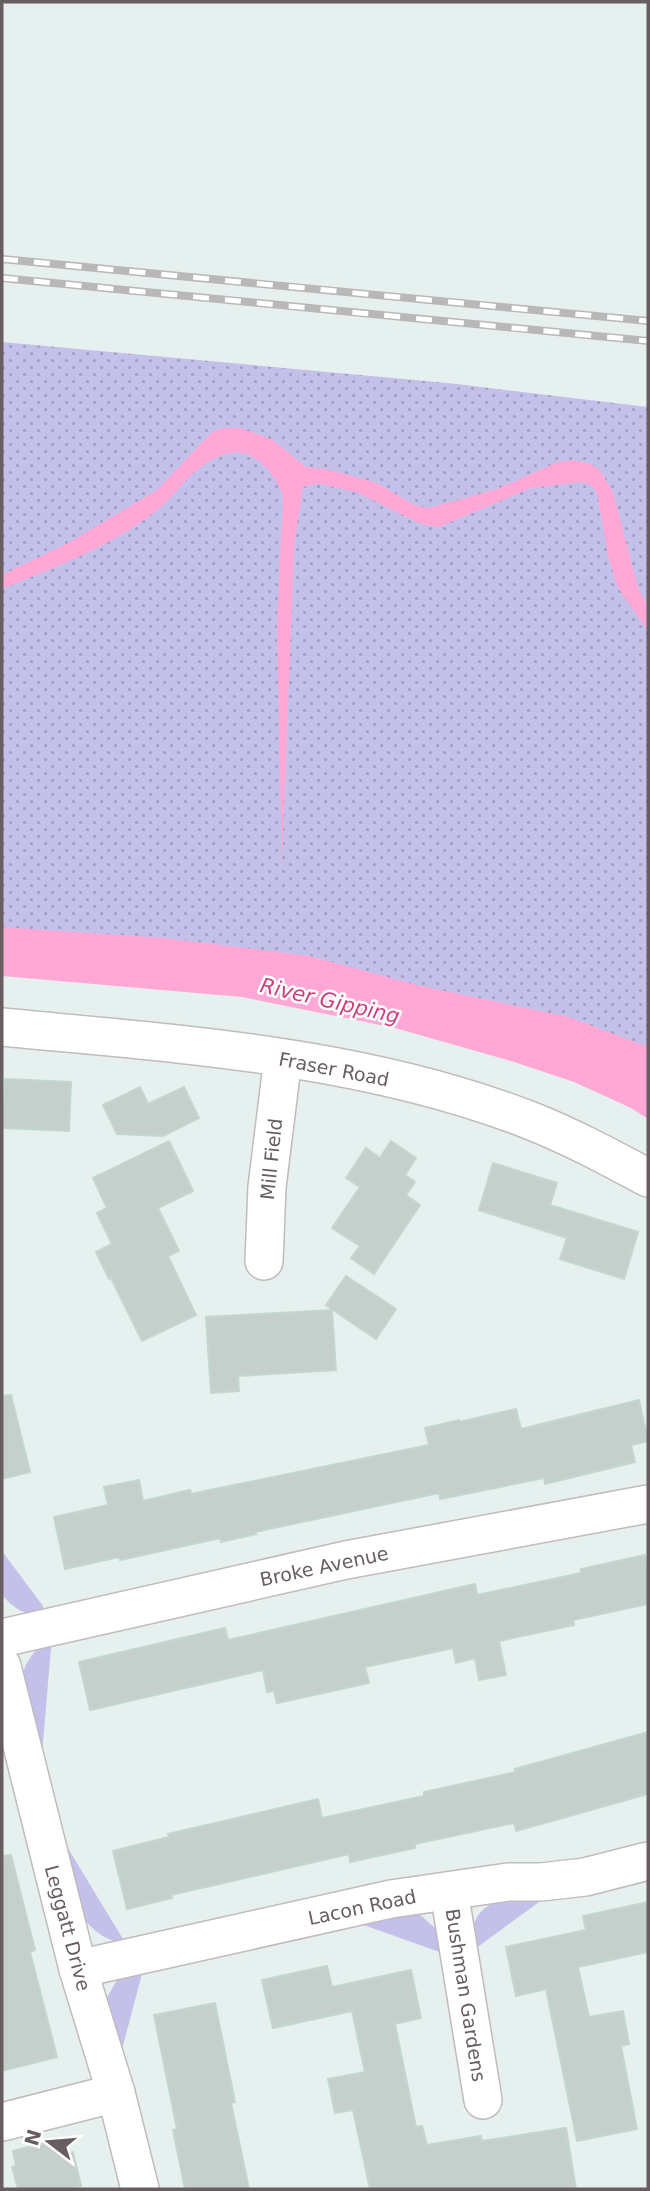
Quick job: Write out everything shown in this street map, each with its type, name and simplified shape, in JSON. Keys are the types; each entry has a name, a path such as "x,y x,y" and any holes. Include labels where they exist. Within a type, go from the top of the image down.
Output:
{"street":[{"name":"Fraser Road","path":"2,1027 284,1058 380,1077 487,1105 575,1140 648,1178"},
{"name":"Mill Field","path":"264,1261 267,1187 284,1058"},
{"name":"Broke Avenue","path":"2,1638 346,1560 648,1504"},
{"name":"Leggatt Drive","path":"2,1665 78,1969 116,2093 141,2189"},
{"name":"Lacon Road","path":"78,1969 391,1899 508,1882 541,1882 585,1877 648,1861"},
{"name":"Bushman Gardens","path":"449,1891 483,2100"},
{"path":"2,2123 116,2093"}],"shaded area":[{"path":"2,342 448,383 648,407 648,1087 125,963 2,961"},
{"path":"2,1551 43,1606 43,1613 20,1610 2,1595"},
{"path":"47,1642 51,1648 42,1754 21,1683 29,1659"},
{"path":"55,1827 126,1944 107,1938 93,1928 82,1915 68,1882"},
{"path":"550,1894 475,1949 472,1935 475,1921 488,1906 507,1898"},
{"path":"404,1911 419,1914 443,1935 448,1955 358,1923"},
{"path":"143,1970 120,2057 105,2001 117,1980"}],"water":[{"path":"222,428 240,428 273,440 306,467 326,469 377,483 414,505 429,508 497,489 558,462 574,460 591,464 600,470 613,492 638,588 648,607 648,631 618,588 609,560 597,493 591,485 581,482 531,488 439,527 421,524 356,492 318,483 303,487 294,546 282,868 277,624 283,497 276,480 263,465 247,454 238,452 216,458 195,471 161,507 133,527 78,557 2,589 2,575 68,543 157,490 212,432"},
{"name":"River Gipping","path":"2,927 164,938 310,956 417,985 569,1017 648,1047 648,1119 631,1108 574,1082 395,1028 242,997 2,976"}],"building":[{"path":"5,1079 71,1082 69,1131 3,1128"},
{"path":"140,1087 148,1104 184,1087 199,1118 163,1136 117,1134 103,1105"},
{"path":"169,1141 193,1191 158,1208 179,1251 168,1256 196,1315 142,1341 96,1252 112,1244 97,1213 107,1208 93,1178"},
{"path":"391,1141 416,1158 405,1175 415,1182 406,1195 420,1205 374,1274 351,1258 360,1246 332,1228 360,1187 346,1178 366,1148 380,1158"},
{"path":"493,1163 557,1183 550,1205 638,1232 624,1279 560,1259 567,1238 479,1210"},
{"path":"346,1276 396,1309 376,1339 326,1305"},
{"path":"332,1310 336,1370 238,1376 239,1391 211,1393 206,1317"},
{"path":"11,1395 30,1472 2,1479 2,1396"},
{"path":"639,1400 648,1441 631,1445 635,1462 545,1484 544,1478 440,1499 439,1493 255,1532 256,1534 221,1542 220,1538 65,1569 54,1517 108,1505 104,1487 139,1480 143,1501 190,1490 191,1494 429,1445 425,1428 459,1420 516,1409 521,1429"},
{"path":"645,1555 648,1568 648,1604 573,1620 574,1625 499,1641 506,1675 479,1680 475,1658 456,1663 453,1648 365,1667 369,1683 277,1703 274,1691 267,1692 263,1670 90,1710 79,1662 225,1628 228,1640 475,1584 477,1595 581,1573 581,1569"},
{"path":"648,1732 648,1794 516,1831 514,1823 415,1844 415,1848 350,1862 349,1854 171,1895 172,1898 127,1909 113,1851 169,1837 168,1834 318,1799 322,1818 424,1796 424,1792 516,1772 515,1769"},
{"path":"11,1855 35,1950 30,1952 57,2057 2,2071 2,1856"},
{"path":"648,1902 648,1952 578,1967 589,2017 623,2011 629,2044 621,2046 637,2129 577,2141 546,1989 516,1996 506,1947 586,1930 583,1916"},
{"path":"327,1966 332,1987 411,1970 421,2018 395,2024 416,2127 422,2126 427,2145 481,2136 482,2141 566,2128 576,2189 370,2189 353,2110 335,2113 328,2079 365,2072 352,2011 273,2028 262,1980"},
{"path":"215,2003 235,2102 231,2103 249,2189 185,2189 173,2130 177,2129 154,2015"},
{"path":"61,2139 64,2155 73,2152 81,2186 67,2189 18,2189 12,2167 16,2166 13,2151"}],"railway":[{"path":"2,259 648,321"},
{"path":"2,278 648,341"}]}
